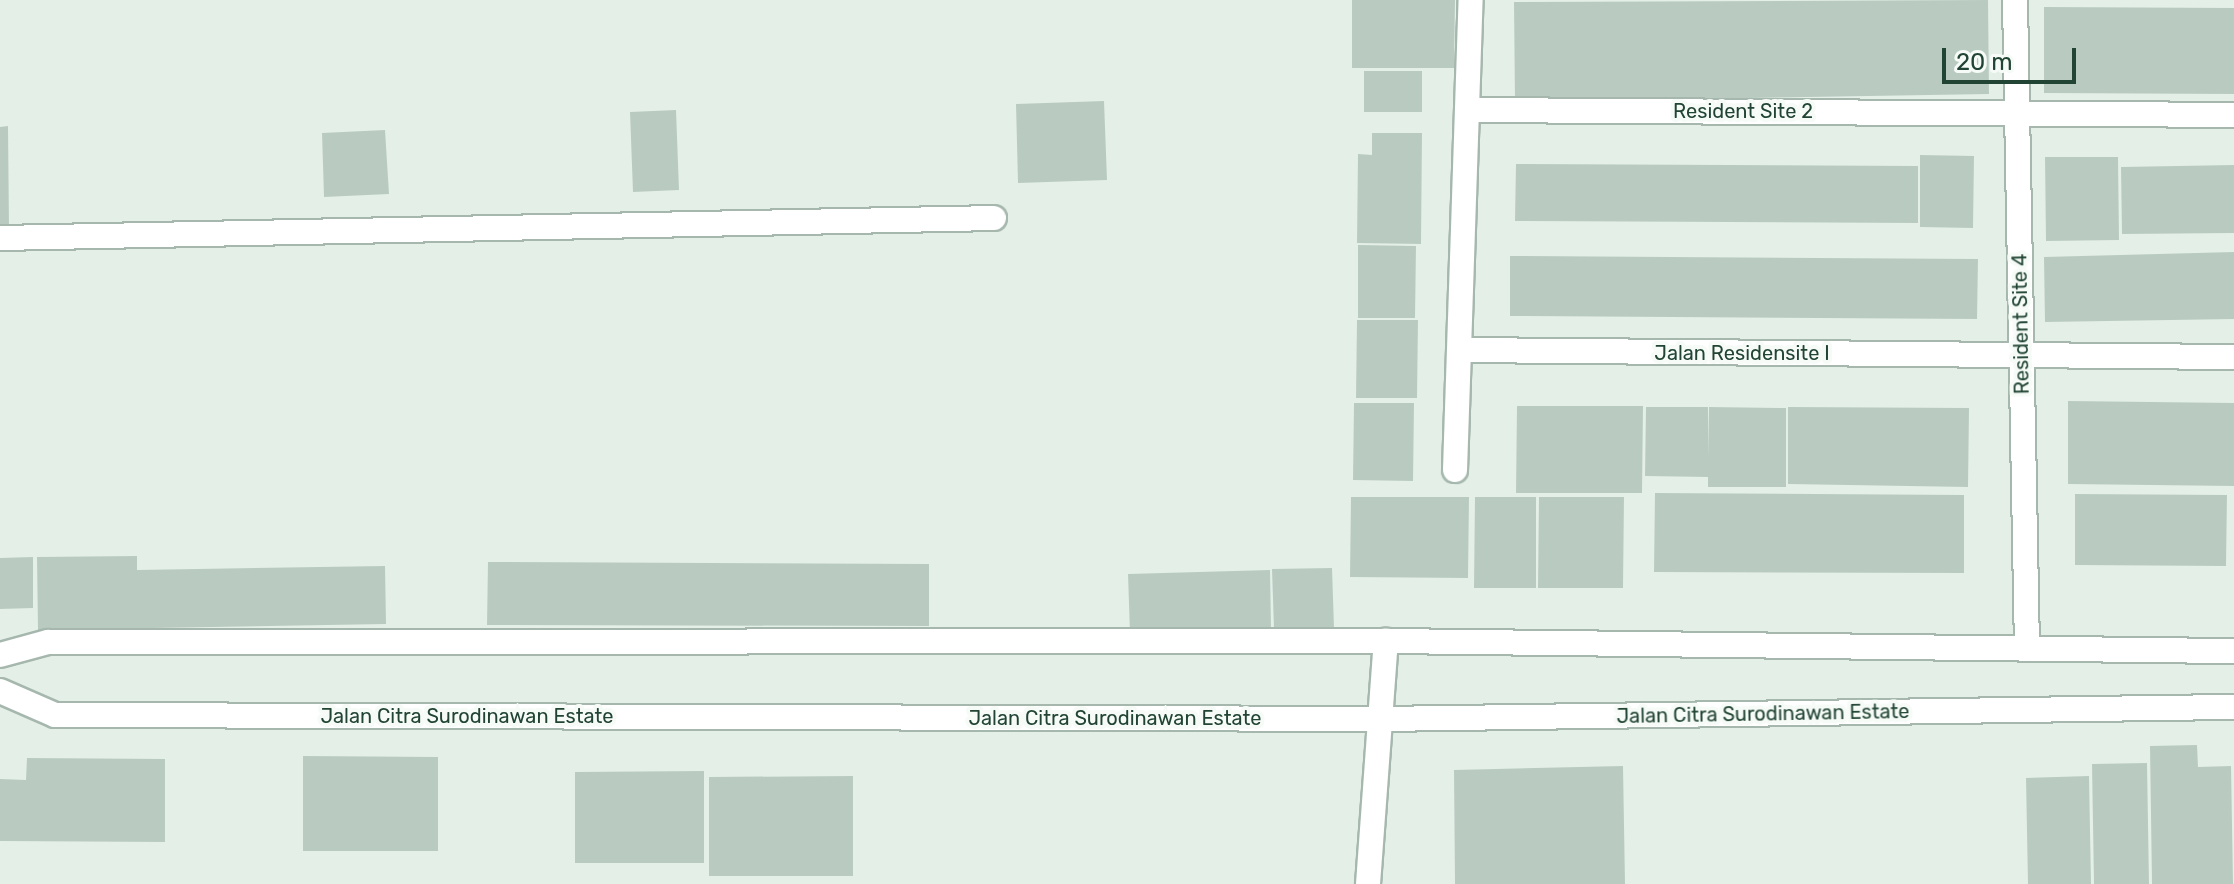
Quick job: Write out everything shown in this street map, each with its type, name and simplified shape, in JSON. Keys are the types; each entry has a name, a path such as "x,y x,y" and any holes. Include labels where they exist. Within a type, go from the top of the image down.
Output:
{"street":[{"path":"1455,470 1462,350 1471,0"},
{"name":"Resident Site 4","path":"2015,0 2027,648"},
{"name":"Resident Site 2","path":"1470,110 2234,115"},
{"path":"0,238 994,218"},
{"name":"Jalan Residensite I","path":"1462,350 2234,357"},
{"path":"1368,884 1386,641"},
{"path":"0,655 48,642 1386,641 2234,651"},
{"name":"Jalan Citra Surodinawan Estate","path":"0,691 55,715 1380,719 2234,707"}],"building":[{"path":"1352,0 1455,0 1454,68 1352,68"},
{"path":"1988,0 1989,94 1515,102 1514,2"},
{"path":"2044,7 2234,8 2234,94 2044,93"},
{"path":"1364,71 1422,71 1422,112 1364,112"},
{"path":"1104,101 1107,180 1018,183 1016,104"},
{"path":"676,110 679,190 633,192 630,112"},
{"path":"8,126 9,229 0,229 0,127"},
{"path":"385,130 389,194 324,197 322,133"},
{"path":"1372,133 1422,133 1421,244 1357,243 1358,154 1372,155"},
{"path":"1920,155 1974,156 1973,228 1920,227"},
{"path":"2045,157 2118,157 2119,240 2046,241"},
{"path":"1516,164 1918,166 1918,223 1515,221"},
{"path":"2234,165 2234,233 2122,234 2121,167"},
{"path":"1358,245 1416,246 1415,318 1358,318"},
{"path":"2234,252 2234,319 2045,322 2044,257"},
{"path":"1510,256 1978,259 1977,319 1510,316"},
{"path":"1357,320 1418,320 1417,398 1356,398"},
{"path":"2068,401 2234,403 2234,486 2068,484"},
{"path":"1354,403 1414,403 1413,481 1353,480"},
{"path":"1517,406 1643,406 1642,493 1516,493"},
{"path":"1646,407 1708,407 1709,457 1709,407 1786,408 1786,487 1708,487 1708,477 1645,476"},
{"path":"1788,407 1969,408 1968,487 1788,484"},
{"path":"1655,493 1964,495 1964,573 1654,572"},
{"path":"2075,494 2227,495 2226,566 2075,565"},
{"path":"1351,497 1469,497 1468,578 1350,577"},
{"path":"1475,497 1536,497 1536,588 1474,588"},
{"path":"1539,497 1624,497 1623,588 1538,588"},
{"path":"137,556 137,570 385,566 386,624 38,630 37,557"},
{"path":"33,557 33,608 0,609 0,558"},
{"path":"488,562 929,564 929,626 487,625"},
{"path":"1332,568 1334,628 1274,629 1272,569"},
{"path":"1270,570 1271,629 1130,633 1128,574"},
{"path":"2197,745 2198,767 2231,766 2233,884 2152,884 2150,746"},
{"path":"303,756 438,757 438,851 303,851"},
{"path":"27,758 165,759 165,842 0,841 0,779 26,780"},
{"path":"2147,763 2149,884 2094,884 2092,764"},
{"path":"1623,766 1625,884 1455,884 1454,770"},
{"path":"704,771 704,863 575,863 575,772"},
{"path":"853,776 853,876 709,876 709,777"},
{"path":"2089,776 2091,884 2028,884 2026,778"}]}
